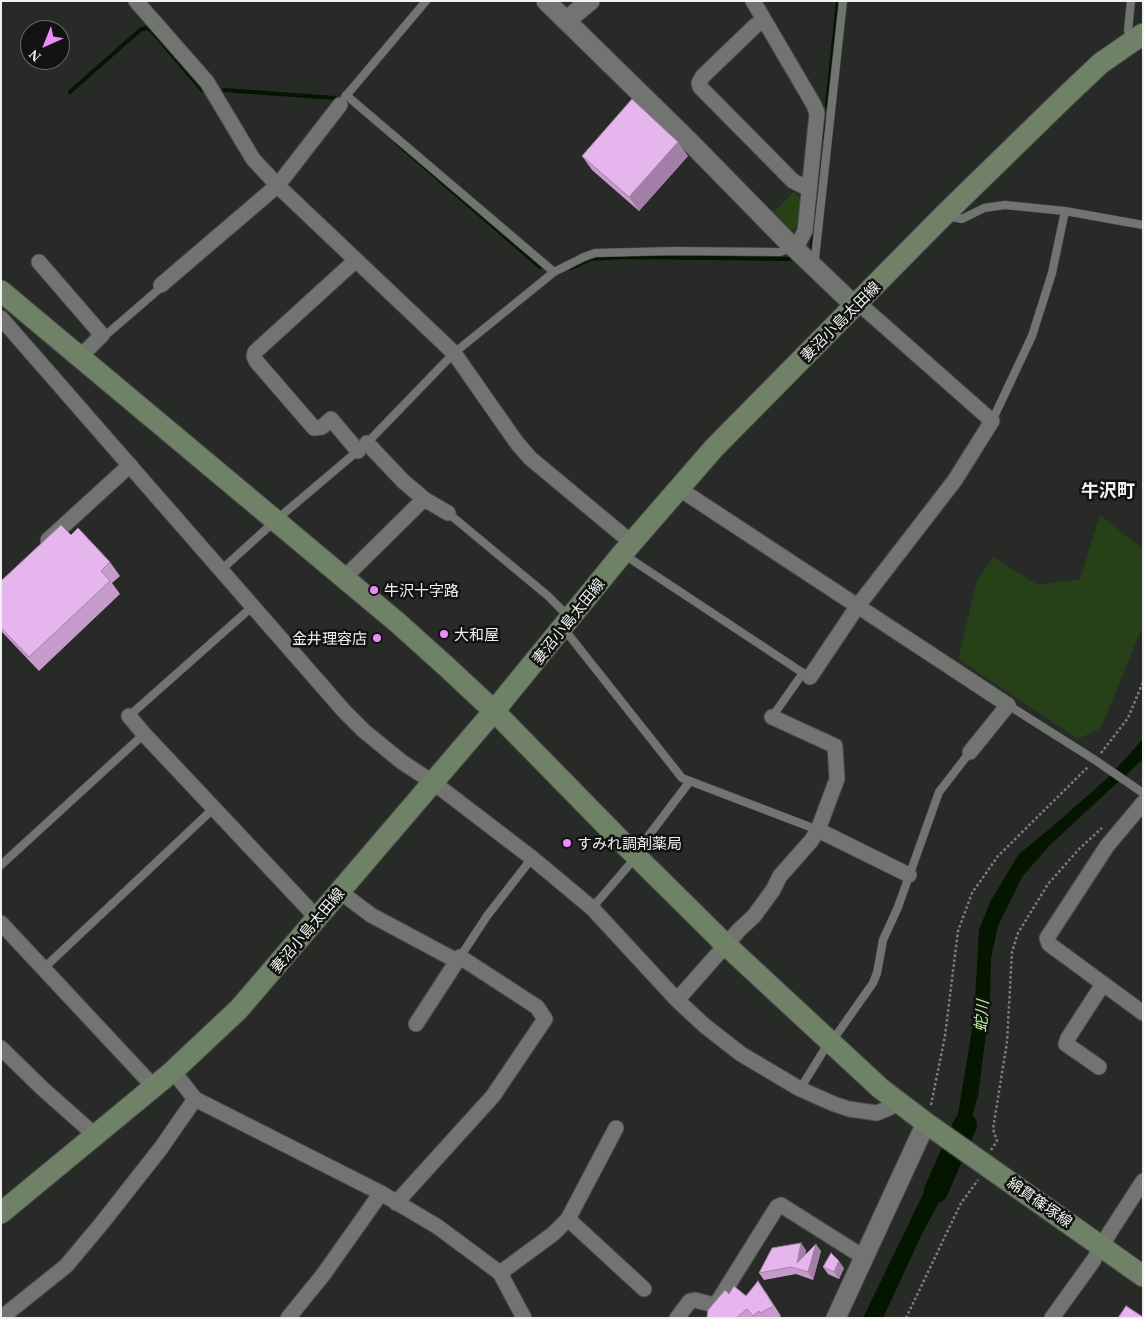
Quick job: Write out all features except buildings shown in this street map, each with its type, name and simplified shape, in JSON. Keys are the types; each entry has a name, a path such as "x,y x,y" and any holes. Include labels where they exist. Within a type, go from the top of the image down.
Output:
{"main road":[{"name":"妻沼小島太田線","path":"1,1213 173,1071 238,1009 494,712 627,548 714,448 944,215 1080,82 1101,63 1138,38"},
{"name":"綿貫篠塚線","path":"1,292 398,623 494,712 726,945 829,1042 897,1101 931,1122 1143,1276"}],"street":[{"path":"136,1 207,82 249,153 280,188 454,353 517,443 530,458 627,548"},
{"path":"546,1 688,140 810,264 855,306 864,308 992,421 955,480 806,675"},
{"path":"567,20 590,1"},
{"path":"753,1 814,105 816,113 804,231 799,242 793,247"},
{"path":"764,20 755,26 703,76 699,83 700,87 793,181 809,189"},
{"path":"161,285 278,184 343,100"},
{"path":"356,260 255,352 254,356 314,428 322,427 331,419 424,499 448,513"},
{"path":"39,262 102,335 80,357"},
{"path":"1,318 344,711 364,731 402,762 434,782 532,858 592,908 677,1000 704,1026 734,1049 800,1089 834,1104 877,1113 885,1110 897,1101"},
{"path":"37,550 130,464"},
{"path":"678,488 1008,705 970,752"},
{"path":"344,578 424,499"},
{"path":"129,716 317,918"},
{"path":"677,1000 762,906 780,876 798,858 818,830 837,779 835,746 772,717"},
{"path":"1141,795 1047,938 1049,944 1143,1013"},
{"path":"818,830 910,874"},
{"path":"339,891 371,915 459,959 537,1007 546,1019 493,1096 396,1203"},
{"path":"1,923 154,1087"},
{"path":"416,1024 459,959"},
{"path":"1099,1067 1066,1044 1103,984"},
{"path":"1,1048 43,1089 96,1136"},
{"path":"173,1071 195,1099 381,1194 438,1227 500,1273 524,1318"},
{"path":"1,1318 66,1266 160,1148 195,1099"},
{"path":"836,1318 931,1122"},
{"path":"500,1273 552,1234 568,1219 616,1128"},
{"path":"1052,1318 1093,1261 1143,1181"},
{"path":"288,1318 323,1275 381,1194"},
{"path":"677,1318 690,1301 696,1300 714,1306 777,1207 781,1206 865,1258"},
{"path":"568,1219 644,1288"}],"lane":[{"path":"426,1 343,100 554,272"},
{"path":"810,264 815,258 843,1"},
{"path":"1131,1 1128,34 1138,38"},
{"path":"944,215 962,219 984,208 1006,205 1065,212 1143,225"},
{"path":"992,421 1032,336 1052,273 1065,212"},
{"path":"221,570 275,521 363,447 454,353 554,272 595,253 674,251 780,252 793,247"},
{"path":"102,335 107,334 158,290 161,285"},
{"path":"448,513 548,596 566,623 682,778 818,830"},
{"path":"627,548 806,675 772,717"},
{"path":"129,716 253,606"},
{"path":"1008,705 1097,761 1141,795"},
{"path":"1,866 144,734"},
{"path":"800,1089 829,1042 835,1037 873,983 883,940 910,874 939,792 970,752"},
{"path":"592,908 630,864 640,847 690,781"},
{"path":"44,968 214,808"},
{"path":"459,959 487,916 532,858"}],"path":[{"path":"931,1122 946,1036 958,931 972,893 998,856 1097,761 1128,718 1143,682"},
{"path":"906,1318 961,1203 997,1141 993,1129 1007,1042 1012,952 1018,933 1048,884 1079,849 1106,825"}],"green space":[{"path":"794,191 801,200 800,228 791,230 774,212"},
{"path":"1100,515 1143,549 1143,625 1101,728 1078,739 958,659 977,581 993,557 1038,585 1080,579"}],"water":[{"path":"1143,739 1143,759 1124,777 1115,770"},
{"path":"1111,775 1120,780 1050,845 1022,877 998,926 991,958 990,1001 978,1096 966,1137 953,1128 958,1114 974,1018 979,930 990,902 1019,854"},
{"path":"942,1155 958,1166 922,1234 883,1318 863,1318"}],"waterway":[{"path":"827,105 838,1"},
{"path":"70,92 140,30 146,28 151,30 202,90 206,91"},
{"path":"224,90 335,98"},
{"path":"810,252 812,249 826,121"},
{"path":"397,143 540,267"},
{"path":"571,268 591,259 623,257 791,259"},
{"name":"蛇川","path":"936,1191 965,1125"}],"place":[{"name":"牛沢十字路","path":"374,590"},
{"name":"大和屋","path":"444,634"},
{"name":"金井理容店","path":"377,638"},
{"name":"すみれ調剤薬局","path":"567,843"}],"district":[{"name":"牛沢町","path":"1108,490"}]}
